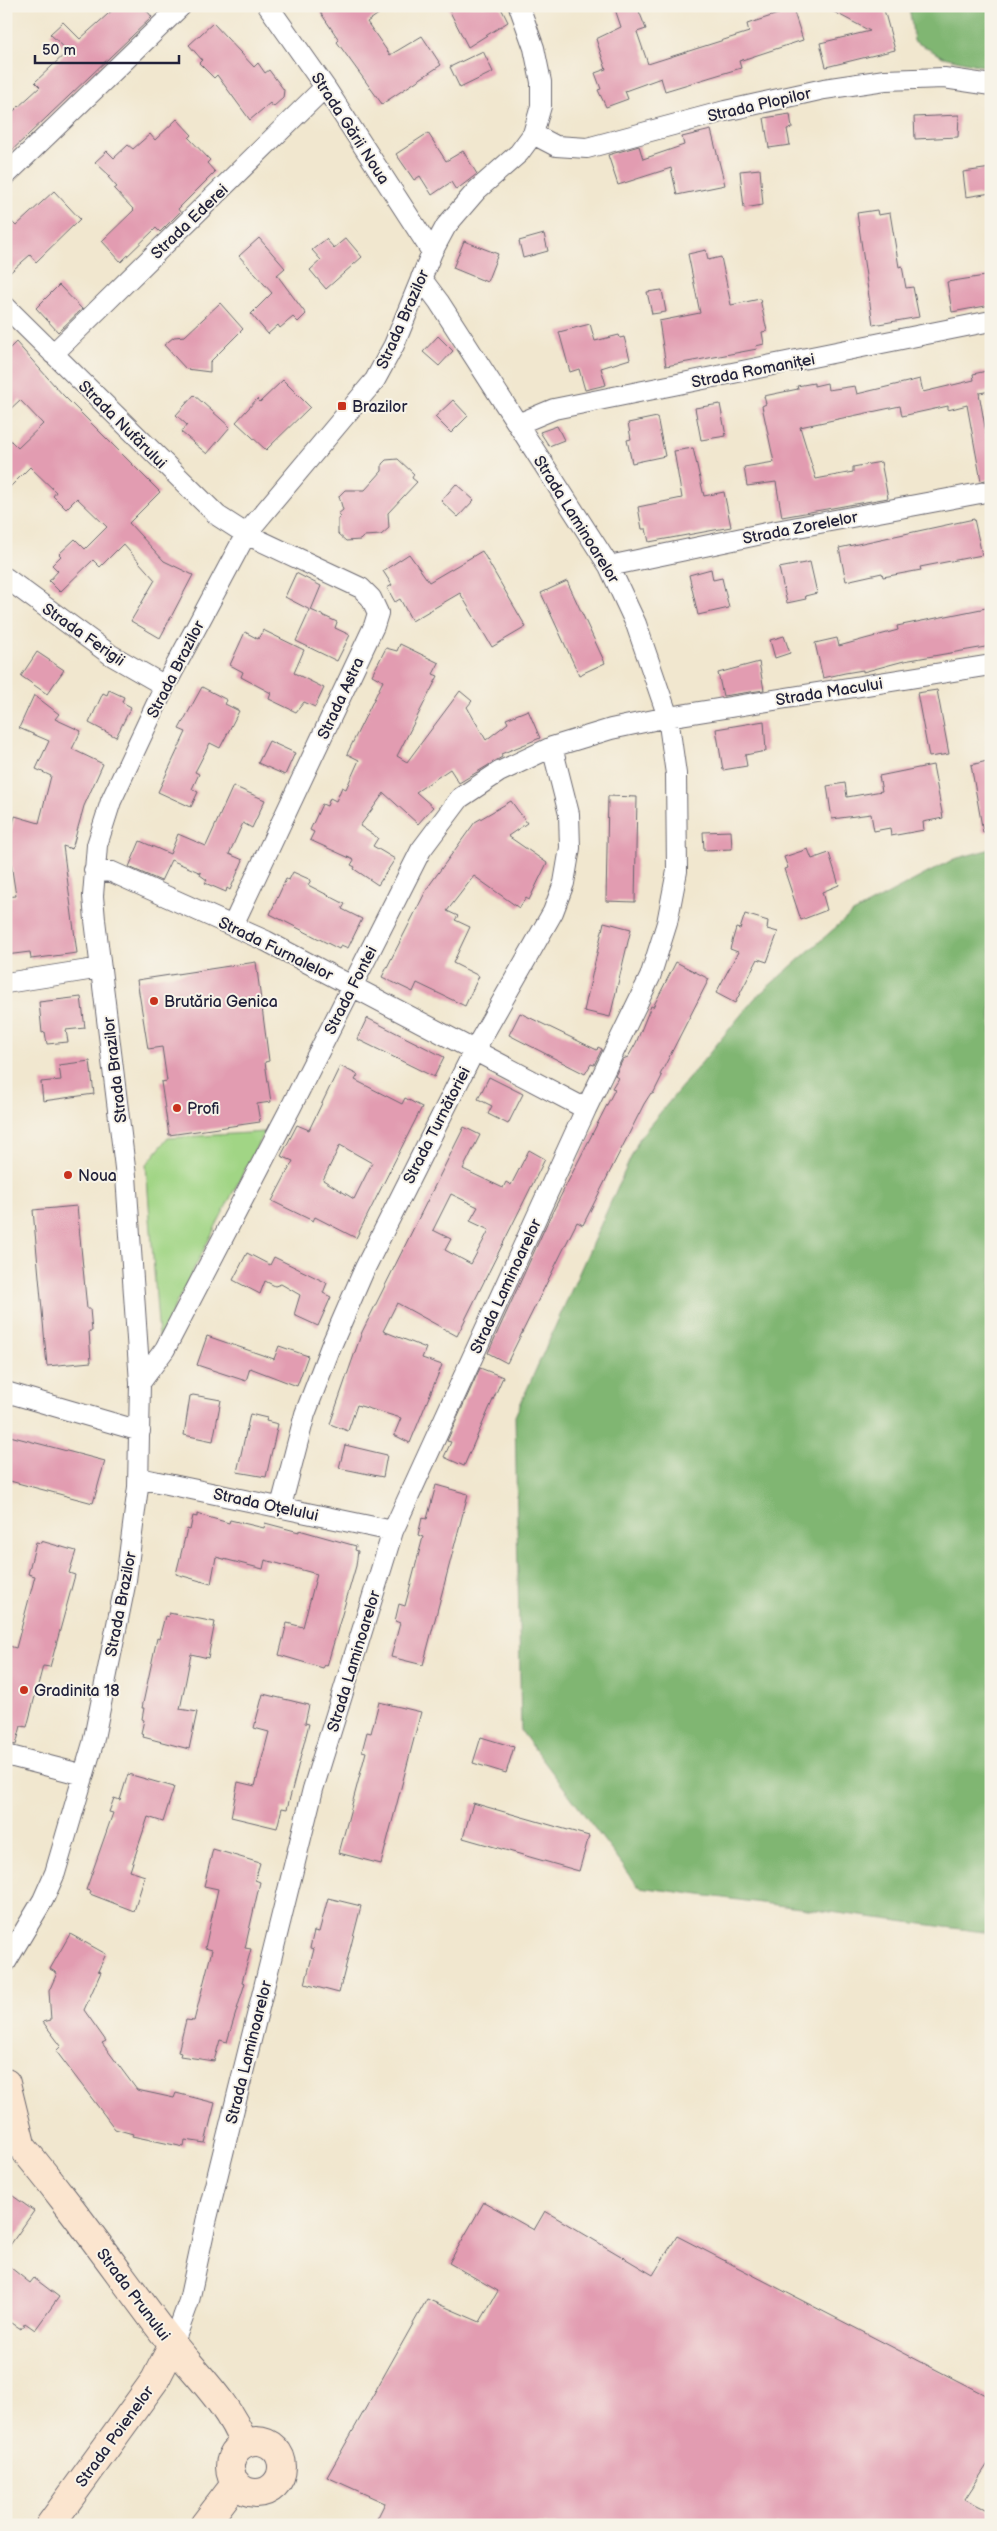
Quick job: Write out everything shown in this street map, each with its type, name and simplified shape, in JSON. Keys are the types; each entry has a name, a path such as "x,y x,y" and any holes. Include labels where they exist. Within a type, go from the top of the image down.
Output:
{"street":[{"path":"6,175 181,6"},
{"name":"Strada Gării Noua","path":"268,6 325,87 432,252"},
{"name":"Strada Brazilor","path":"6,1962 44,1900 55,1873 93,1743 126,1580 139,1478 140,1383 126,1176 94,904 94,870 97,845 111,801 165,686 246,534 375,380 394,344 432,252 446,226 477,190 519,153 533,134 541,106 541,82 534,48 519,6"},
{"name":"Strada Plopilor","path":"533,134 556,146 587,148 726,111 832,88 885,80 944,78 991,85"},
{"name":"Strada Ederei","path":"53,354 325,87"},
{"name":"Strada Laminoarelor","path":"173,2345 189,2301 313,1789 393,1531 586,1109 650,977 667,923 677,871 676,774 668,717 636,624 609,566 433,292 421,278"},
{"name":"Strada Nufărului","path":"9,316 53,354 218,516 246,534"},
{"name":"Strada Romaniței","path":"518,424 554,409 991,321"},
{"name":"Strada Zorelelor","path":"609,566 771,532 991,491"},
{"name":"Strada Astra","path":"233,925 374,626 378,613 371,598 361,588 246,534"},
{"name":"Strada Ferigii","path":"6,578 111,655 165,686"},
{"name":"Strada Macului","path":"668,717 991,665"},
{"name":"Strada Fontei","path":"140,1383 165,1349 353,986 420,850 460,798 498,772 552,748 611,730 668,717"},
{"name":"Strada Turnătoriei","path":"281,1506 305,1414 330,1346 412,1172 475,1050 553,912 564,883 570,848 568,814 552,748"},
{"name":"Strada Furnalelor","path":"94,870 112,872 233,925 586,1109"},
{"path":"6,983 101,968"},
{"path":"6,1392 140,1432"},
{"name":"Strada Oțelului","path":"139,1478 281,1506 393,1531"},
{"path":"6,1755 84,1775"},
{"name":"Strada Brazilor","path":"6,1940 34,1914"},
{"name":"Strada Prunului","path":"6,2083 13,2136 173,2345 228,2413 238,2428 244,2444"},
{"name":"Strada Poienelor","path":"50,2525 155,2380 173,2345"},
{"path":"259,2442 273,2448 281,2461 282,2469 276,2483 263,2492 248,2492 236,2483 230,2469 231,2462 238,2449 244,2444 259,2442"},
{"path":"204,2525 236,2483"}],"green space":[{"path":"909,6 991,6 991,68 943,57 914,41"},
{"path":"991,849 991,1933 639,1887 521,1731 515,1416 640,1137 755,998 851,914 954,859"},
{"path":"264,1132 159,1337 146,1165 168,1138"}],"building":[{"path":"117,6 143,6 152,17 6,156 6,118 40,87 35,82 68,51 50,34 63,22 80,39"},
{"path":"316,6 390,6 367,22 390,55 422,36 441,65 382,104 337,42 339,40"},
{"path":"447,6 500,6 508,22 468,47"},
{"path":"614,6 637,6 646,29 637,32 648,64 749,32 747,24 793,9 803,40 739,61 741,68 665,91 661,78 625,91 628,99 606,107 598,90 601,89 595,73 606,69 596,39 621,27"},
{"path":"823,6 883,6 895,50 826,67 820,43 870,31"},
{"path":"213,23 254,67 258,63 265,73 269,70 284,90 283,98 273,107 270,103 250,120 217,75 214,78 199,63 202,60 189,45"},
{"path":"483,51 493,72 460,88 450,67"},
{"path":"790,114 792,128 787,129 790,145 769,148 764,118"},
{"path":"959,115 958,137 915,139 914,117"},
{"path":"177,119 192,135 189,138 210,160 207,163 215,172 178,209 180,212 160,232 156,228 121,262 102,241 134,210 114,189 117,187 108,177 110,176 95,162 107,151 114,158 128,145 133,149 150,134 155,140"},
{"path":"711,130 725,185 677,195 671,168 618,185 608,155 639,146 643,159 684,145 682,137"},
{"path":"428,133 446,161 463,151 477,174 456,190 451,182 432,195 420,176 414,180 396,154"},
{"path":"991,168 991,193 966,197 963,172"},
{"path":"760,169 763,205 744,208 740,171"},
{"path":"54,191 80,219 36,262 30,255 6,276 6,216 16,226"},
{"path":"877,210 878,215 890,213 899,267 902,266 906,288 913,287 919,317 873,325 857,213"},
{"path":"544,234 548,251 523,258 519,241"},
{"path":"259,238 285,268 277,275 306,314 298,322 293,317 280,328 278,325 268,334 251,314 272,293 239,256"},
{"path":"346,238 362,257 326,289 310,270 321,260 312,250 326,239 334,248"},
{"path":"464,241 498,254 487,282 453,268"},
{"path":"706,250 708,260 721,257 731,305 760,299 767,331 762,332 764,344 756,346 757,349 666,366 659,321 700,313 688,254"},
{"path":"991,275 991,305 952,312 947,282"},
{"path":"59,285 82,309 58,332 36,308"},
{"path":"662,290 666,312 652,314 647,292"},
{"path":"220,303 243,329 210,362 210,372 186,369 164,345 174,337 185,336"},
{"path":"590,324 595,341 619,335 620,338 624,337 630,359 601,368 606,385 585,390 579,369 570,372 559,332"},
{"path":"438,336 453,351 439,366 423,352"},
{"path":"16,342 63,395 160,492 129,523 164,561 193,575 160,638 131,621 155,580 123,544 100,567 93,560 60,592 49,581 58,571 52,565 61,556 59,554 75,539 85,549 107,527 77,498 66,509 53,496 56,492 30,467 6,491 6,436 18,448 43,424 20,400 6,413 6,352"},
{"path":"991,370 991,391 979,393 988,444 991,443 991,479 981,481 967,405 948,410 948,406 902,416 900,406 800,427 816,479 853,472 853,467 881,462 888,498 782,517 776,482 747,486 744,467 774,462 762,406 766,404 764,396 798,389 797,386 814,383 814,386 827,383 828,390 855,386 857,394 920,379 923,392 974,380 973,374"},
{"path":"283,380 310,407 266,450 236,422 257,399 260,402"},
{"path":"194,395 230,427 207,454 181,432 187,425 176,415"},
{"path":"453,400 468,416 451,433 435,417"},
{"path":"720,404 726,436 701,440 695,408"},
{"path":"657,417 665,456 632,463 627,440 631,439 628,423"},
{"path":"557,426 564,440 549,446 540,432"},
{"path":"693,448 704,496 724,492 731,527 649,542 646,529 642,529 638,507 682,498 674,451"},
{"path":"398,459 414,474 412,478 417,482 388,513 389,528 381,535 364,536 360,540 346,541 338,534 338,519 341,516 338,514 343,510 339,496 345,490 365,490 382,471 382,464 386,460"},
{"path":"456,484 474,500 458,517 441,501"},
{"path":"974,519 982,555 920,567 921,570 883,577 882,573 846,581 839,548"},
{"path":"482,551 526,627 492,647 460,593 412,621 400,599 395,602 387,588 392,585 383,571 409,554 429,582"},
{"path":"810,562 817,593 805,596 806,599 787,603 779,568"},
{"path":"711,569 713,580 722,578 729,608 698,615 689,575"},
{"path":"296,573 321,586 311,610 337,622 335,628 350,635 337,661 296,641 310,610 285,597"},
{"path":"567,581 605,663 579,675 541,593"},
{"path":"991,607 991,646 904,661 863,672 863,670 823,678 815,643 837,638 839,646 898,630 897,626"},
{"path":"263,630 304,650 294,673 324,688 315,707 304,702 296,712 269,699 271,693 241,677 243,672 230,665 245,632 258,639"},
{"path":"784,636 790,653 775,658 770,640"},
{"path":"400,644 439,663 433,674 438,676 397,756 407,762 460,691 472,701 467,707 486,740 508,723 506,719 528,710 540,738 501,754 502,757 459,783 450,769 416,792 433,807 418,824 384,793 360,826 378,838 373,846 395,859 378,885 354,869 355,867 351,865 354,860 310,840 314,832 310,830 322,804 327,806 330,798 336,801 342,787 346,789 359,760 347,754 383,681 372,675 386,648 397,651"},
{"path":"37,652 64,670 47,694 21,676"},
{"path":"759,662 764,690 723,696 718,673"},
{"path":"202,687 227,700 225,704 239,711 220,748 210,743 195,772 199,774 192,789 198,792 191,807 158,792 186,732 179,729"},
{"path":"109,690 124,697 122,702 131,707 116,737 89,723 103,693 107,695"},
{"path":"937,690 949,754 929,757 917,693"},
{"path":"34,695 59,714 55,719 81,731 72,749 103,764 84,806 72,849 63,846 77,953 31,959 30,952 6,955 6,897 16,896 8,844 15,816 39,823 51,776 36,769 49,741 19,728"},
{"path":"764,721 766,751 745,755 747,766 723,770 716,729"},
{"path":"269,741 295,753 285,775 258,763"},
{"path":"987,761 991,782 991,831 983,832 971,765"},
{"path":"933,765 943,818 923,822 924,830 891,836 890,828 874,831 871,814 832,819 827,786 845,783 847,797 882,791 879,776"},
{"path":"233,786 265,800 252,828 243,823 229,854 243,860 230,890 227,888 226,892 205,883 207,880 200,875 201,873 171,860 161,881 129,867 140,841 170,854 178,834 206,846"},
{"path":"608,796 637,797 635,902 606,901"},
{"path":"511,801 527,823 508,836 547,863 529,900 526,898 519,908 474,876 447,911 458,916 455,920 470,927 453,963 479,976 465,1006 417,983 413,992 382,977 428,887 475,822"},
{"path":"731,831 732,849 704,850 703,832"},
{"path":"808,849 812,859 829,853 839,885 822,892 827,910 801,920 784,869 788,868 784,857"},
{"path":"293,872 311,880 308,885 345,904 342,909 362,919 348,948 341,945 339,949 270,914 286,879 289,880"},
{"path":"745,914 768,921 767,929 778,932 767,962 758,959 735,1003 716,993 738,952 730,949 736,928 740,929"},
{"path":"604,922 631,929 610,1017 584,1011"},
{"path":"256,962 269,1061 265,1062 271,1102 257,1104 260,1122 169,1135 161,1082 167,1081 162,1047 148,1049 137,980"},
{"path":"676,962 709,979 660,1075 662,1076 653,1094 651,1093 644,1104 583,1225 577,1222 507,1363 488,1353 549,1219 615,1089 612,1088 618,1078 615,1076 623,1059 628,1057 636,1043 651,1006 653,1007"},
{"path":"81,997 85,1028 66,1030 68,1042 47,1044 45,1032 42,1033 39,1002"},
{"path":"520,1013 597,1050 598,1047 602,1049 594,1065 591,1064 585,1074 509,1035"},
{"path":"367,1018 444,1057 434,1077 357,1039"},
{"path":"90,1061 94,1094 43,1101 41,1082 61,1080 59,1065"},
{"path":"340,1066 358,1075 355,1080 402,1104 405,1098 422,1107 356,1238 315,1217 313,1221 272,1201 293,1161 281,1156 297,1125 309,1130","holes":["340,1145 372,1163 354,1199 323,1180"]},
{"path":"489,1077 523,1094 508,1124 488,1114 492,1106 478,1099"},
{"path":"464,1127 480,1135 463,1169 503,1188 506,1182 511,1185 529,1150 545,1159 457,1336 397,1303 383,1331 426,1348 422,1358 442,1365 410,1443 394,1435 401,1418 357,1405 348,1431 330,1424 362,1332","holes":["451,1194 478,1207 470,1221 489,1230 471,1264 445,1250 451,1239 433,1230"]},
{"path":"77,1206 87,1309 90,1309 92,1331 89,1331 91,1362 47,1366 33,1210"},
{"path":"247,1253 270,1265 274,1257 327,1283 323,1293 331,1297 318,1326 294,1315 300,1295 281,1284 275,1286 265,1281 260,1294 233,1280"},
{"path":"207,1336 274,1359 279,1346 308,1356 297,1386 250,1368 246,1381 197,1365"},
{"path":"480,1368 503,1377 464,1466 444,1457 451,1442 447,1441"},
{"path":"190,1396 221,1400 213,1441 184,1435"},
{"path":"250,1414 267,1418 266,1421 278,1424 266,1477 237,1472"},
{"path":"6,1435 105,1461 93,1503 6,1480"},
{"path":"345,1445 387,1455 383,1477 339,1468"},
{"path":"436,1485 468,1494 423,1665 391,1657 400,1623 395,1621 399,1604 405,1606 423,1537 418,1535 422,1518 427,1519"},
{"path":"197,1514 229,1523 230,1520 264,1528 265,1523 299,1532 299,1530 356,1546 355,1550 358,1551 356,1566 327,1666 325,1665 323,1668 279,1655 287,1623 303,1627 317,1574 265,1560 263,1569 216,1557 211,1584 176,1574 187,1529 190,1530 193,1516 197,1517"},
{"path":"41,1541 76,1551 69,1573 75,1575 50,1667 43,1666 27,1727 21,1726 16,1745 6,1743 6,1658 9,1646 16,1648 35,1576 28,1574 36,1542 41,1543"},
{"path":"169,1613 215,1622 208,1658 191,1654 180,1709 197,1712 189,1749 143,1737 144,1734 141,1733 144,1720 142,1719 144,1708 142,1708 157,1638 159,1639 165,1616 168,1617"},
{"path":"263,1694 309,1705 305,1723 309,1724 287,1809 282,1808 277,1828 231,1817 238,1782 255,1786 269,1732 254,1728"},
{"path":"379,1702 421,1712 381,1864 339,1853 366,1752 362,1751 367,1732 371,1733"},
{"path":"481,1737 514,1747 506,1773 473,1763"},
{"path":"128,1774 174,1787 163,1822 148,1817 130,1871 145,1876 134,1911 90,1894 91,1891 86,1890 113,1813 109,1812 114,1798 120,1800"},
{"path":"473,1803 589,1836 579,1871 463,1838"},
{"path":"213,1849 260,1863 255,1880 260,1882 245,1948 251,1949 242,1982 245,1983 227,2042 220,2040 214,2061 180,2056 181,2053 178,2052 186,2020 194,2021 212,1950 205,1948 218,1889 204,1886"},
{"path":"328,1898 361,1906 339,1993 305,1984 314,1949 310,1948 314,1931 319,1932"},
{"path":"70,1934 106,1954 98,1971 101,1972 84,2010 106,2041 102,2043 137,2090 174,2098 176,2093 215,2103 205,2143 185,2140 184,2147 132,2136 133,2134 115,2129 56,2051 61,2046 43,2022 51,2020 49,1991 57,1973 50,1969"},
{"path":"6,2191 34,2211 6,2251"},
{"path":"484,2202 534,2230 545,2211 653,2275 677,2236 991,2398 991,2459 965,2499 991,2512 991,2525 374,2525 385,2503 327,2477 427,2299 480,2322 498,2291 449,2263"},
{"path":"6,2264 30,2283 34,2278 59,2297 35,2330 25,2323 21,2329 6,2319"}],"place":[{"name":"Brazilor","path":"342,406"},
{"name":"Brutăria Genica","path":"154,1001"},
{"name":"Profi","path":"177,1108"},
{"name":"Noua","path":"68,1175"},
{"name":"Gradinita 18","path":"24,1690"}]}
